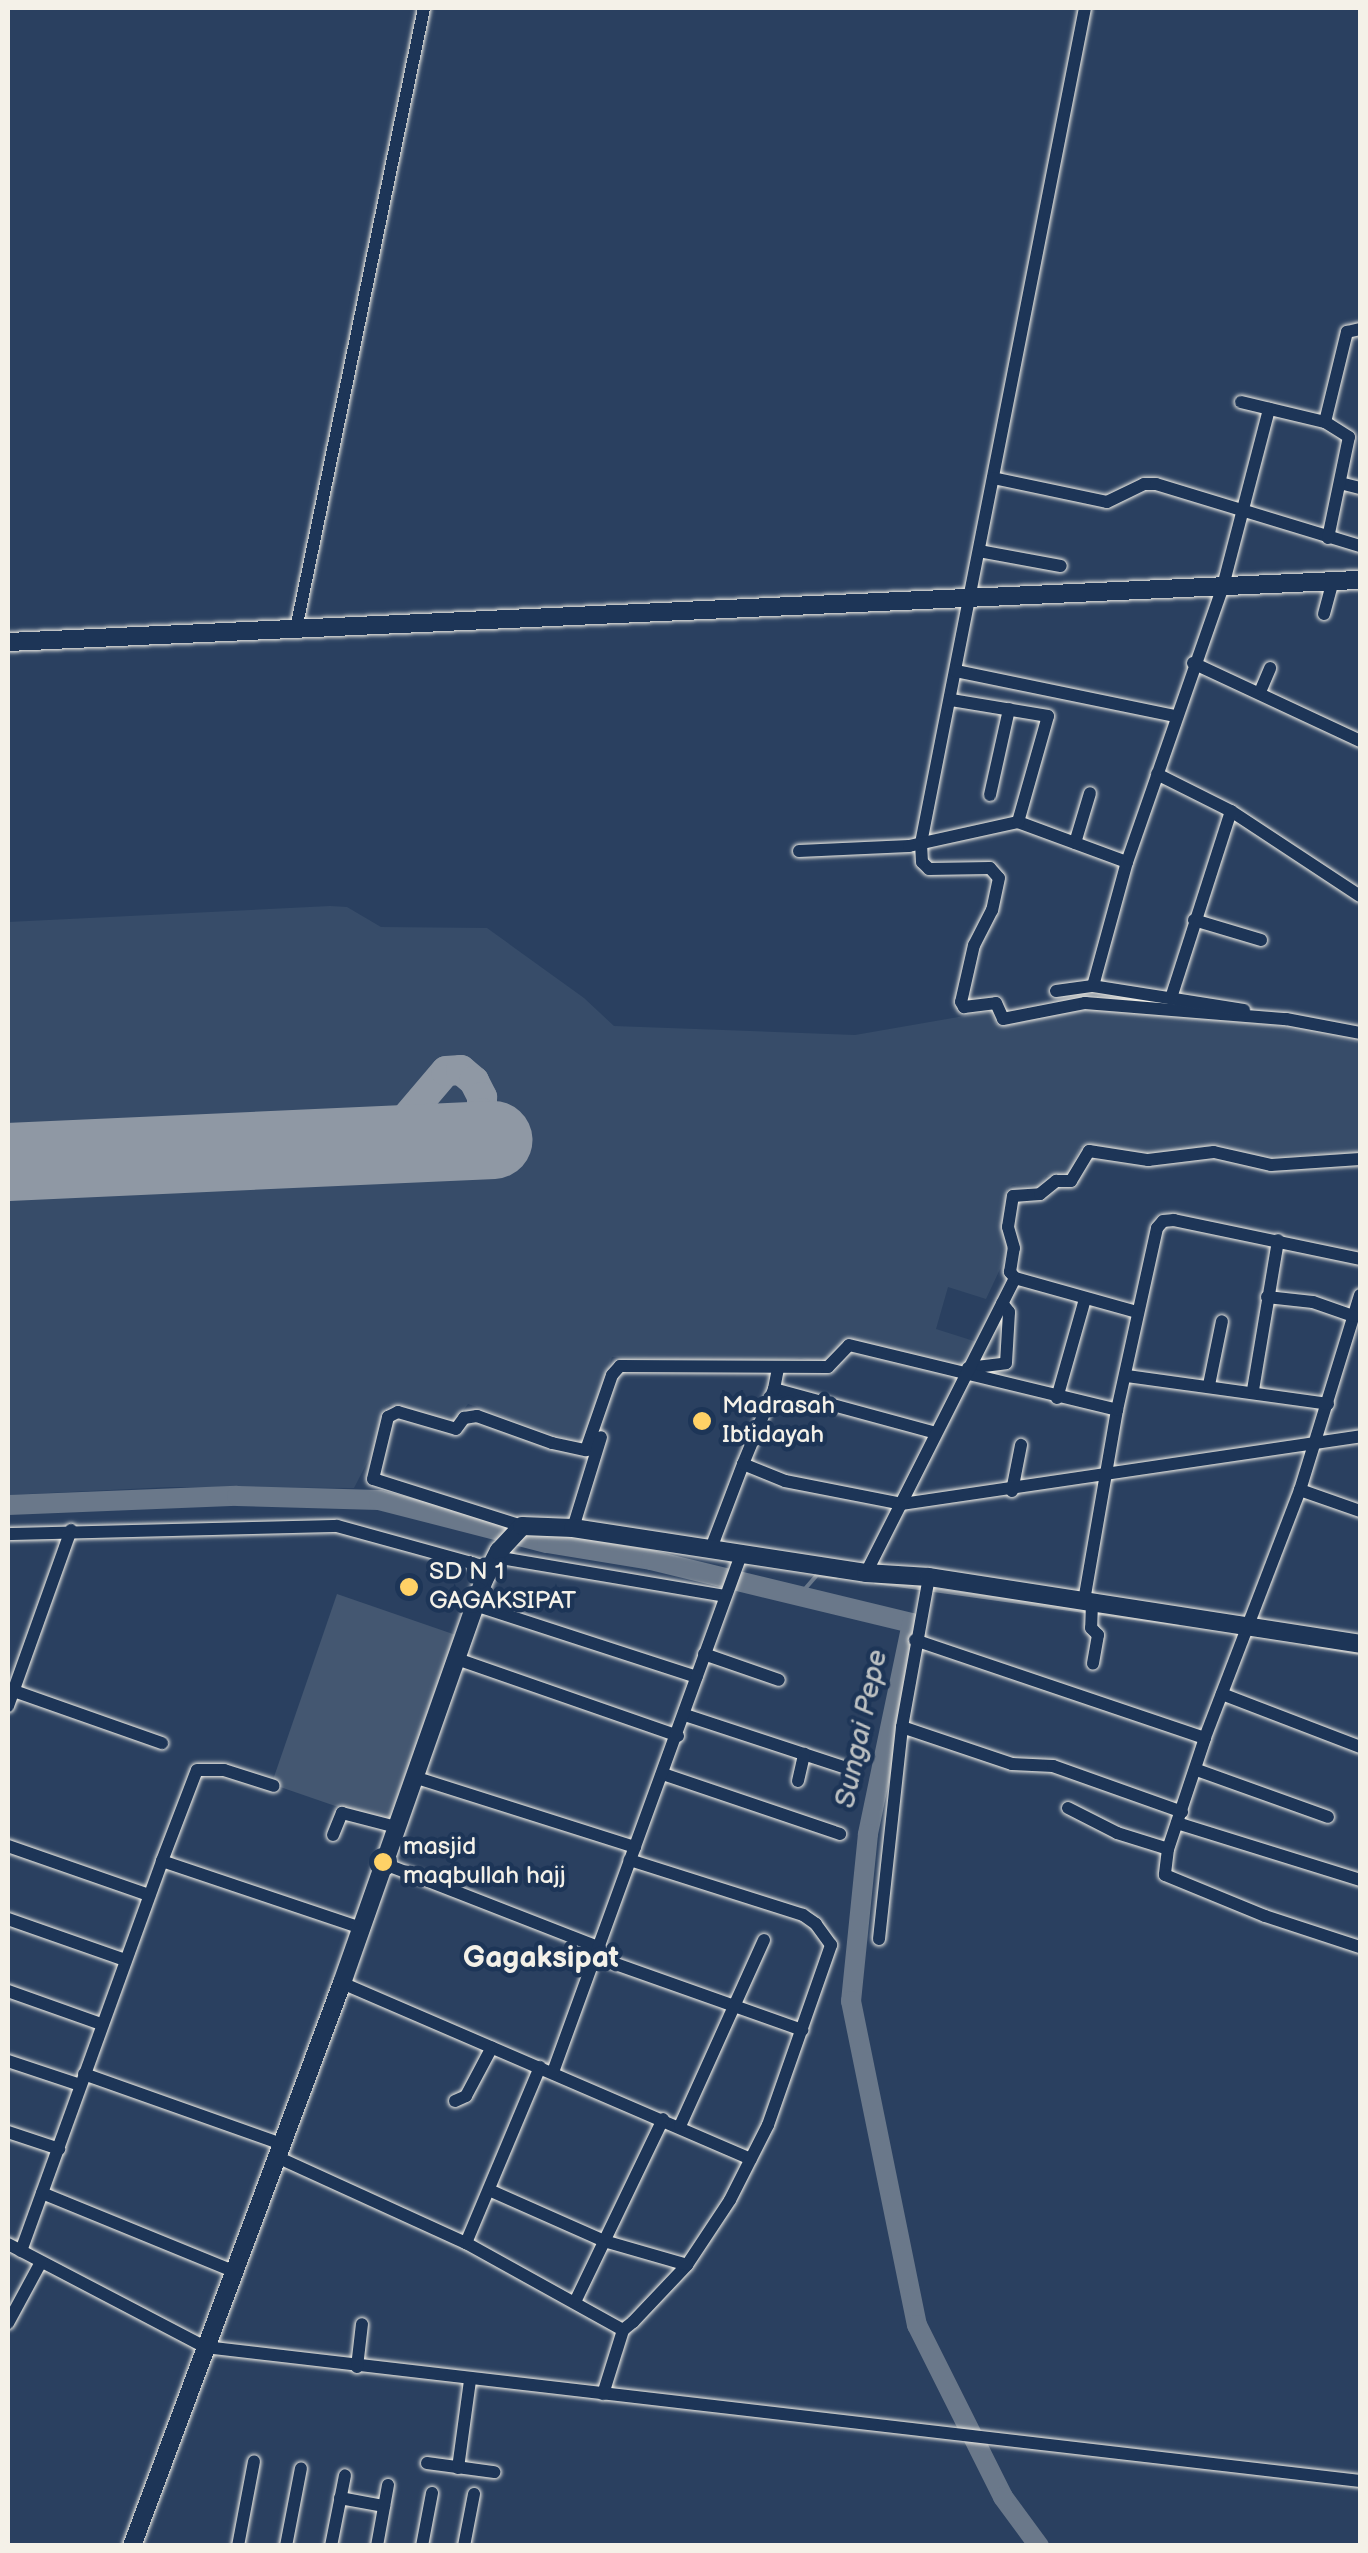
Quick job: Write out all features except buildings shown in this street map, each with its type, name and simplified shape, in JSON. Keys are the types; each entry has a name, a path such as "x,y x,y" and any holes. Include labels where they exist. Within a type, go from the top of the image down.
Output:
{"main road":[{"path":"8,642 1360,580"},
{"path":"132,2546 342,1983 475,1605 494,1559 517,1530 573,1528 710,1550 739,1562 929,1579 1090,1608 1360,1644"}],"street":[{"path":"296,629 424,8"},
{"path":"1085,8 921,843 922,862 929,870 990,868 999,878 992,910 974,945 961,1002 964,1007 996,1002 1003,1018 1085,1003 1286,1018"},
{"path":"1325,422 1347,332 1360,329"},
{"path":"1240,402 1325,422 1349,436 1328,538"},
{"path":"1092,986 1126,862 1193,662 1223,586 1268,409"},
{"path":"993,478 1107,502 1144,484 1156,484 1244,514 1360,546"},
{"path":"1340,482 1360,488"},
{"path":"979,551 1061,566"},
{"path":"1324,614 1334,581"},
{"path":"1193,662 1360,742"},
{"path":"1260,692 1270,668"},
{"path":"956,672 1175,716"},
{"path":"1018,822 1054,691"},
{"path":"951,700 1048,716"},
{"path":"990,795 1009,710"},
{"path":"1158,774 1230,810 1360,896"},
{"path":"1075,843 1090,793"},
{"path":"1171,998 1230,810"},
{"path":"799,851 921,843 1018,822 1126,862"},
{"path":"1194,920 1262,940"},
{"path":"1056,991 1092,986 1360,1033"},
{"path":"866,1573 1014,1278 1009,1263 1014,1242 1008,1227 1012,1198 1040,1194 1056,1181 1070,1181 1085,1152 1163,1160 1214,1152 1271,1165 1360,1159"},
{"path":"1093,1664 1098,1636 1090,1608 1117,1410 1157,1228 1163,1221 1278,1240 1360,1259"},
{"path":"1253,1390 1278,1240"},
{"path":"1014,1278 1137,1312"},
{"path":"1360,1295 1300,1490 1205,1738 1198,1770 1168,1849 1166,1874 1265,1916 1360,1947"},
{"path":"1267,1297 1314,1302 1354,1316"},
{"path":"1057,1398 1086,1300"},
{"path":"966,1371 1006,1363 1009,1312 1002,1302"},
{"path":"1208,1385 1222,1321"},
{"path":"517,1530 373,1479 388,1417 398,1412 456,1429 469,1414 552,1443 586,1450 612,1375 620,1366 828,1367 849,1345 1117,1410"},
{"path":"710,1550 774,1389 778,1368"},
{"path":"1127,1376 1253,1390 1328,1404"},
{"path":"774,1389 936,1433"},
{"path":"573,1528 614,1392"},
{"path":"744,1464 785,1481 902,1504 1012,1491 1360,1436"},
{"path":"1012,1491 1021,1446"},
{"path":"1300,1490 1360,1511"},
{"path":"8,1534 337,1526 494,1559 727,1593"},
{"path":"71,1530 10,1697 162,1743"},
{"path":"466,2243 598,1953 739,1562"},
{"path":"878,1938 902,1727 929,1579"},
{"path":"475,1605 697,1676"},
{"path":"915,1640 1205,1738"},
{"path":"704,1654 779,1680"},
{"path":"457,1659 678,1736"},
{"path":"1222,1694 1360,1747"},
{"path":"685,1714 846,1768"},
{"path":"902,1727 1012,1764 1053,1766 1179,1818 1360,1880"},
{"path":"798,1780 804,1754"},
{"path":"21,2251 196,1770 224,1770 274,1786"},
{"path":"1198,1770 1328,1817"},
{"path":"663,1774 840,1834"},
{"path":"414,1776 803,1914 830,1941 831,1950 751,2159 709,2236 687,2266 624,2330 602,2394"},
{"path":"1068,1808 1117,1833 1168,1849"},
{"path":"333,1835 342,1813 396,1828"},
{"path":"8,1846 149,1895"},
{"path":"162,1861 361,1928"},
{"path":"384,1864 598,1953 802,2030"},
{"path":"8,1919 125,1960"},
{"path":"680,2126 764,1940"},
{"path":"342,1983 751,2159"},
{"path":"8,1991 101,2024"},
{"path":"455,2101 466,2096 492,2047"},
{"path":"8,2061 82,2079 280,2150 466,2243 624,2330"},
{"path":"575,2302 663,2118"},
{"path":"8,2132 58,2149"},
{"path":"489,2190 604,2241 687,2266"},
{"path":"42,2194 232,2271"},
{"path":"8,2244 205,2347 1360,2481"},
{"path":"8,2323 41,2262"},
{"path":"357,2367 362,2324"},
{"path":"458,2468 470,2380"},
{"path":"238,2546 254,2461"},
{"path":"427,2463 494,2472"},
{"path":"286,2546 301,2468"},
{"path":"331,2546 345,2475"},
{"path":"377,2546 388,2484"},
{"path":"422,2546 432,2493"},
{"path":"464,2546 474,2494"},
{"path":"340,2498 384,2506"}],"shaded area":[{"path":"347,907 381,927 487,928 584,998 614,1026 855,1035 993,1011 996,1024 1091,1009 1271,1025 1360,1042 1360,1153 1260,1157 1219,1144 1151,1155 1080,1147 1070,1174 1046,1176 1039,1187 1013,1185 1007,1189 1003,1232 1009,1250 986,1299 948,1287 936,1329 977,1342 960,1371 844,1340 829,1360 818,1363 801,1358 769,1362 612,1357 586,1440 579,1444 468,1404 454,1423 389,1405 384,1408 374,1449 354,1488 171,1487 8,1495 8,922"},
{"path":"337,1594 461,1637 395,1827 272,1784"}],"waterway":[{"name":"Sungai Pepe","path":"8,1505 237,1496 379,1500 547,1543 651,1560 912,1623 868,1834 851,2001 917,2325 1003,2497 1039,2546"},
{"path":"797,1598 817,1575 836,1577"},
{"path":"876,1582 1178,1624"},
{"path":"1311,1645 1360,1653"}],"taxiway":[{"path":"356,1147 394,1132 446,1071 461,1070 474,1081 482,1097 482,1113 470,1142 444,1155 426,1155 402,1145"}],"runway":[{"path":"8,1162 494,1140"}],"place":[{"name":"Madrasah Ibtidayah","path":"702,1421"},
{"name":"SD N 1 GAGAKSIPAT","path":"409,1587"},
{"name":"masjid maqbullah hajj","path":"383,1862"}],"district":[{"name":"Gagaksipat","path":"541,1958"}]}
